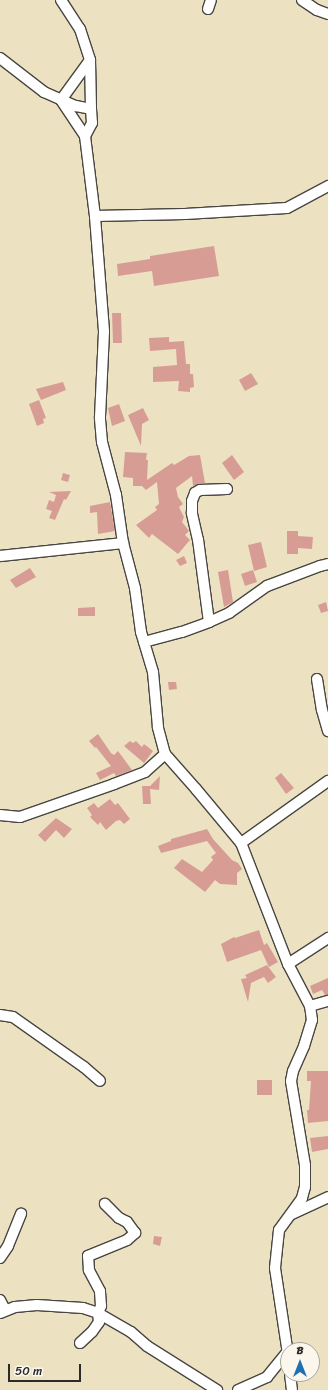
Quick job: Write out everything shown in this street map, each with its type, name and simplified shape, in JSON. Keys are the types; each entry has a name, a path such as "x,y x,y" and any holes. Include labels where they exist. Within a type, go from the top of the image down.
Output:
{"street":[{"path":"61,0 80,29 90,60 92,123 85,136"},
{"path":"302,0 317,10 328,14"},
{"path":"317,10 328,23"},
{"path":"0,58 44,92 61,100 91,109"},
{"path":"61,100 90,60"},
{"path":"61,100 85,136 95,216 104,331 100,417 102,442 116,494 123,543 135,588 144,642 153,672 158,727 165,754 242,843 288,964 310,1006 312,1020 304,1046 293,1071 291,1081 304,1165 305,1187 302,1198 279,1230 275,1268 287,1342"},
{"path":"95,216 185,214 287,208 328,186"},
{"path":"209,622 198,540 192,513 192,501 195,493 200,490 226,488"},
{"path":"0,556 123,543"},
{"path":"144,642 182,632 209,622 228,613 267,586 328,564"},
{"path":"317,678 322,710 328,731"},
{"path":"0,815 20,817 114,784 145,772 165,754"},
{"path":"242,843 328,781"},
{"path":"288,964 328,938"},
{"path":"310,1006 328,1001"},
{"path":"0,1015 14,1016 100,1081"},
{"path":"290,1214 328,1197"},
{"path":"80,1343 92,1332 99,1322 98,1313 102,1300 100,1291 89,1270 88,1256 127,1240 135,1233 126,1222 119,1218 105,1204"},
{"path":"0,1258 8,1246 21,1213"},
{"path":"0,1300 2,1312 37,1305 69,1306 83,1308 98,1313 131,1332 147,1346 217,1390"},
{"path":"238,1390 267,1377 280,1361"}],"building":[{"path":"214,246 219,276 154,286 152,271 118,276 117,264 150,259 150,256"},
{"path":"112,313 121,313 122,343 113,343"},
{"path":"169,337 169,342 184,341 186,364 190,364 190,374 193,374 194,387 190,388 190,392 178,391 179,381 153,382 153,367 177,365 176,349 150,351 149,338"},
{"path":"251,373 258,384 245,391 239,380"},
{"path":"63,382 66,390 41,400 36,389"},
{"path":"39,400 46,418 43,419 44,423 37,426 29,404"},
{"path":"119,404 125,421 112,426 108,408"},
{"path":"143,408 149,420 142,424 141,446 128,415"},
{"path":"125,452 147,453 147,480 172,463 174,465 189,456 200,455 205,483 193,486 192,476 176,488 178,497 183,504 179,507 184,517 182,522 189,531 185,535 190,540 178,554 152,534 149,538 136,525 157,510 155,507 159,504 157,482 146,490 142,486 133,486 133,478 123,477"},
{"path":"232,455 244,472 234,480 222,463"},
{"path":"63,473 70,475 68,482 61,480"},
{"path":"71,491 66,500 64,499 55,520 49,518 52,511 46,509 49,500 54,502 56,495 49,492"},
{"path":"110,502 115,531 98,534 97,512 90,513 90,506"},
{"path":"287,531 298,531 298,536 313,537 312,549 298,548 298,554 287,554"},
{"path":"261,542 267,567 254,571 248,545"},
{"path":"184,556 187,563 180,566 176,560"},
{"path":"30,568 36,577 16,588 10,580"},
{"path":"228,570 233,602 224,607 218,572"},
{"path":"253,570 257,582 245,586 241,574"},
{"path":"326,602 328,611 321,613 318,605"},
{"path":"95,607 95,616 78,616 78,608"},
{"path":"168,682 176,682 177,689 169,690"},
{"path":"98,734 111,753 114,755 118,751 132,770 116,776 114,773 100,780 96,773 111,766 96,747 95,748 89,741"},
{"path":"130,741 133,743 136,741 142,747 144,744 153,751 144,763 124,746"},
{"path":"281,773 294,788 286,794 275,778"},
{"path":"160,776 159,790 150,789 151,804 143,804 142,786 150,786"},
{"path":"110,799 115,805 118,803 130,819 124,824 120,820 116,821 106,830 100,822 98,825 90,817 92,815 87,808 94,803 98,808"},
{"path":"56,818 72,829 64,838 56,830 45,842 38,835"},
{"path":"207,829 213,839 232,860 238,863 242,869 237,873 237,885 220,884 215,880 205,892 174,868 182,859 202,872 213,860 211,857 216,853 207,841 161,853 158,846 171,841 171,839"},
{"path":"259,930 264,945 267,943 278,962 269,967 261,950 227,962 221,944 234,937 235,938"},
{"path":"267,965 276,977 268,983 264,977 251,983 248,1002 241,979 247,978 245,975"},
{"path":"328,978 328,995 325,995 322,990 313,994 310,986"},
{"path":"307,1071 328,1071 328,1121 308,1123 307,1110 309,1110 311,1081 307,1081"},
{"path":"257,1080 272,1080 272,1095 257,1095"},
{"path":"328,1136 328,1149 312,1152 310,1138"},
{"path":"154,1236 162,1237 160,1246 153,1244"}]}
